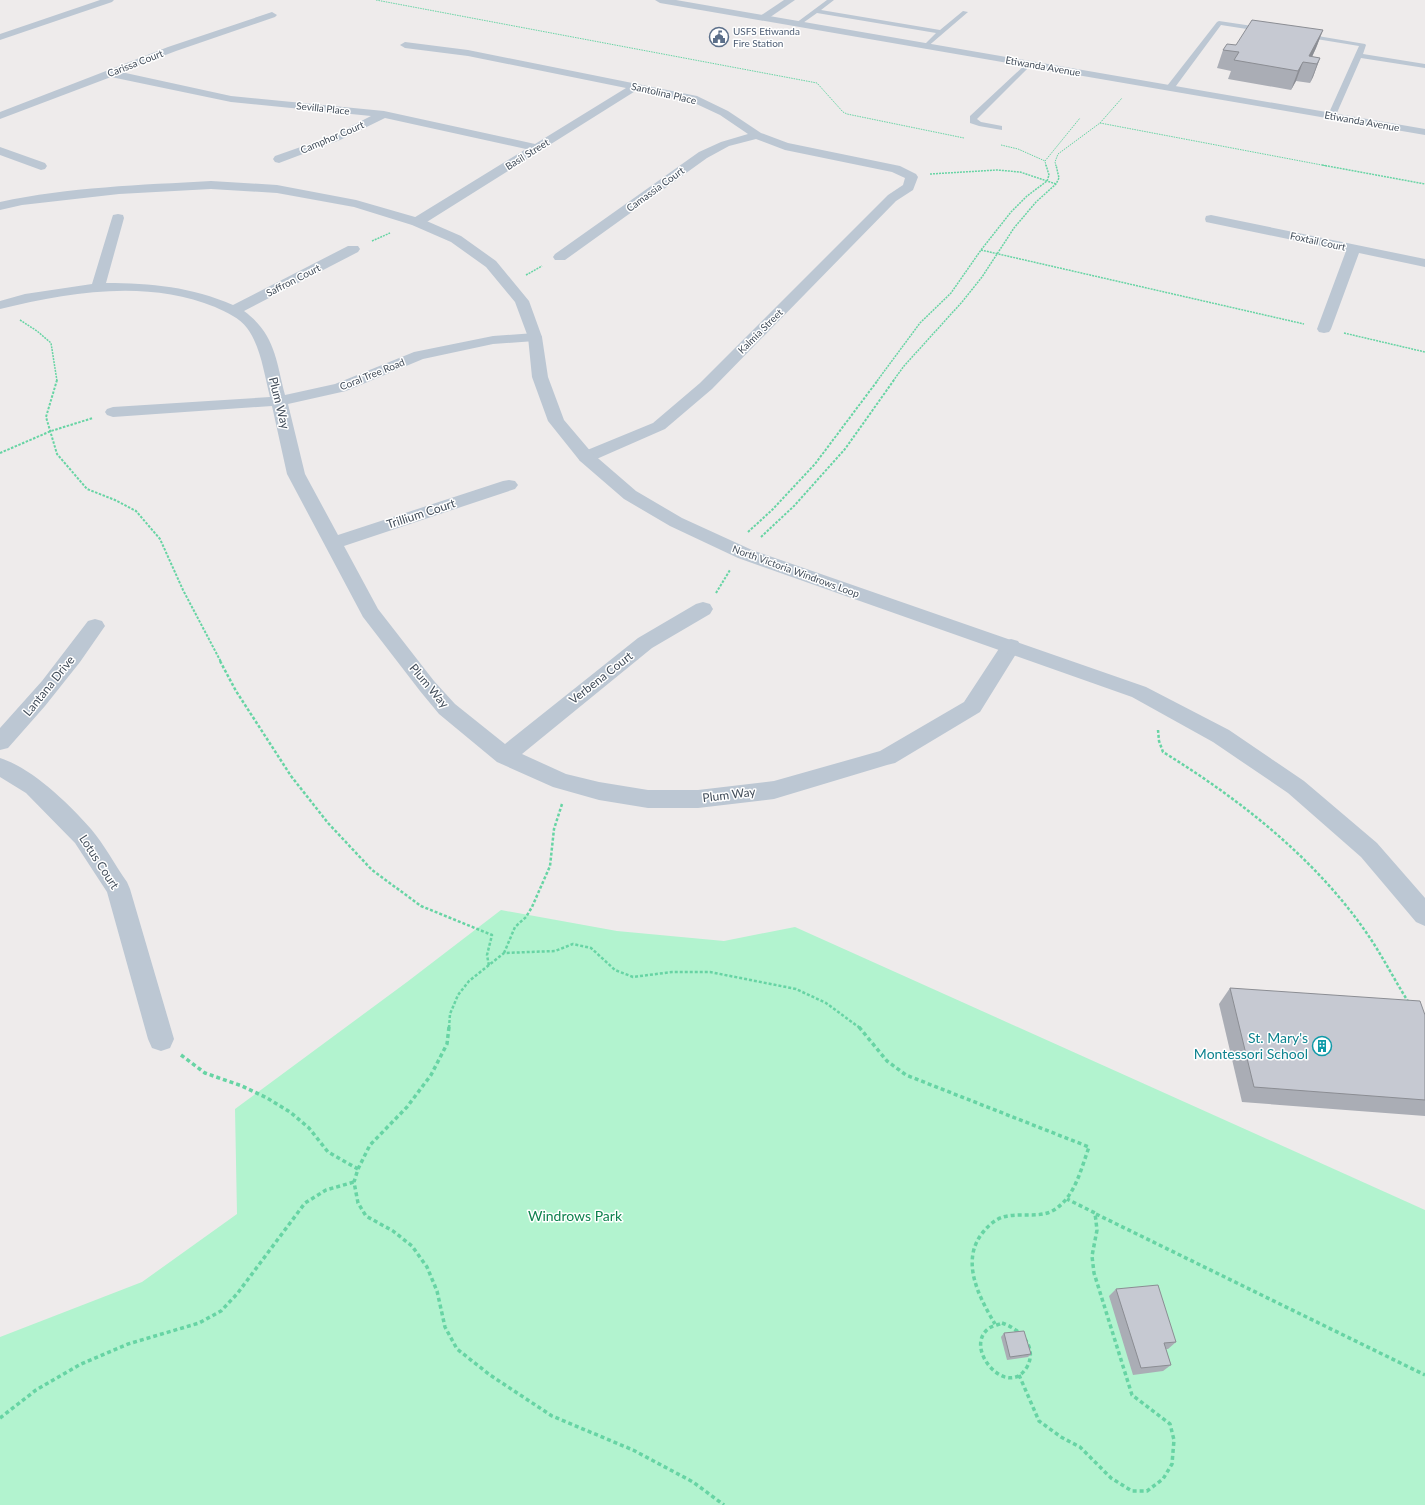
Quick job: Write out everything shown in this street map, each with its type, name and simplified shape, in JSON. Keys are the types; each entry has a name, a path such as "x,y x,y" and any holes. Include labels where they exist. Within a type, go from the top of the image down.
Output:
{"street":[{"path":"0,37 109,0"},
{"name":"Etiwanda Avenue","path":"660,0 1425,132"},
{"path":"763,18 790,0"},
{"name":"Carissa Court","path":"0,116 232,27 272,15"},
{"name":"Santolina Place","path":"404,44 468,53 693,98 724,113 757,135 785,146 854,161 896,168 912,177"},
{"name":"Sevilla Place","path":"109,73 231,98 384,114 537,148"},
{"name":"Basil Street","path":"417,222 636,86"},
{"name":"Camphor Court","path":"279,159 336,138 384,114"},
{"name":"Camassia Court","path":"560,257 703,155 725,144 757,135"},
{"path":"0,151 41,166"},
{"name":"Kalmia Street","path":"586,457 659,426 706,386 892,198 909,187 912,177"},
{"name":"North Victoria Windrows Loop","path":"0,206 22,201 119,190 211,186 277,190 356,204 417,222 456,239 491,264 522,301 535,337 540,377 556,421 586,457 630,495 676,522 745,554 1139,692 1221,736 1296,787 1369,850 1425,915"},
{"path":"98,287 118,218"},
{"name":"Foxtail Court","path":"1211,219 1425,263"},
{"path":"1324,329 1354,248"},
{"name":"Saffron Court","path":"234,310 353,249"},
{"name":"Plum Way","path":"1,305 25,298 98,287 136,286 172,291 205,298 234,310 252,324 263,340 296,474 370,612 427,686 447,709 505,756 561,781 599,791 648,799 698,799 774,790 887,757 972,707 1011,646"},
{"name":"Coral Tree Road","path":"113,412 279,401 340,388 418,355 493,340 535,337"},
{"name":"Trillium Court","path":"334,543 509,485"},
{"name":"Verbena Court","path":"505,756 530,733 645,643 703,609"},
{"name":"Lantana Drive","path":"0,742 22,719 65,668 95,626"},
{"name":"Lotus Court","path":"0,766 34,787 83,836 118,889 161,1039"}],"lane":[{"path":"798,24 831,0"},
{"path":"815,11 942,32"},
{"path":"926,46 965,12"},
{"path":"1170,88 1218,23 1272,31"},
{"path":"1294,35 1363,45 1332,116"},
{"path":"1358,55 1425,66"},
{"path":"999,128 979,124 973,121 973,118 1029,64"}],"path":[{"path":"376,0 817,83 843,112 847,114 968,138"},
{"path":"757,541 794,506 845,449 904,366 962,302 982,277 997,253 1023,218 1056,184 1059,178 1056,162 1058,154 1100,123 1127,94"},
{"path":"1045,161 1080,118"},
{"path":"1100,123 1425,184"},
{"path":"998,144 1018,149 1045,161"},
{"path":"745,535 772,510 815,464 920,323 951,293 1011,212 1027,196 1046,181 1049,175 1045,161"},
{"path":"912,177 997,170 1020,172 1056,184"},
{"path":"353,249 417,222"},
{"path":"982,250 1425,352"},
{"path":"508,284 560,257"},
{"path":"1,305 51,343 57,381 46,417 58,454 87,489 115,500 136,511 160,539 183,590 236,691 291,776 328,824 372,870 421,906 492,935 488,955 489,966"},
{"path":"0,453 51,430 113,412"},
{"path":"1158,730 1159,741 1163,752 1229,795 1263,822 1312,869 1341,900 1368,935 1412,1007"},
{"path":"556,801 562,804 554,829 550,866 532,907 526,917 515,927 504,953 469,981 458,995 450,1014 447,1044 431,1075 407,1107 370,1145 358,1169 354,1182 358,1202 366,1216 393,1231 412,1246 427,1267 437,1291 445,1327 457,1349 490,1375 552,1416 633,1450 693,1482 724,1505"},
{"path":"504,953 555,951 573,944 591,948 615,970 633,977 672,972 710,972 796,989 826,1003 859,1027 887,1061 906,1075 1089,1147 1076,1182 1067,1199 1054,1210 1038,1214 1004,1217 988,1225 977,1241 971,1262 974,1282 986,1311 995,1324"},
{"path":"161,1039 205,1073 242,1086 267,1098 290,1112 309,1128 328,1152 358,1169"},
{"path":"0,1418 36,1390 81,1364 128,1344 199,1323 221,1311 237,1294 304,1202 326,1190 354,1182"},
{"path":"1067,1199 1425,1375"},
{"path":"1019,1375 1039,1421 1061,1438 1080,1447 1111,1478 1132,1491 1148,1491 1163,1480 1172,1464 1174,1440 1170,1424 1132,1395 1125,1376 1094,1273 1092,1256 1097,1230 1095,1213"},
{"path":"1002,1323 1017,1329 1023,1334 1028,1343 1030,1352 1029,1361 1026,1369 1019,1375 1012,1377 1003,1376 988,1366 983,1358 981,1341 988,1328 995,1324 1002,1323"}],"green space":[{"name":"Windrows Park","path":"501,910 617,931 724,941 795,927 1425,1210 1425,1505 0,1505 0,1337 142,1282 237,1214 235,1109 407,982"}],"building":[{"path":"1252,20 1323,30 1309,56 1320,58 1317,64 1303,62 1298,71 1234,60 1239,52 1223,50 1227,44 1236,45"},
{"name":"St. Mary's Montessori School","path":"1230,988 1420,1001 1425,1015 1425,1100 1254,1087"},
{"path":"1158,1285 1176,1342 1164,1343 1171,1365 1141,1368 1116,1289"},
{"path":"1024,1331 1031,1354 1010,1357 1004,1333"}],"place":[{"name":"USFS Etiwanda Fire Station","path":"719,37"},
{"name":"St. Mary's Montessori School","path":"1322,1046"}]}
